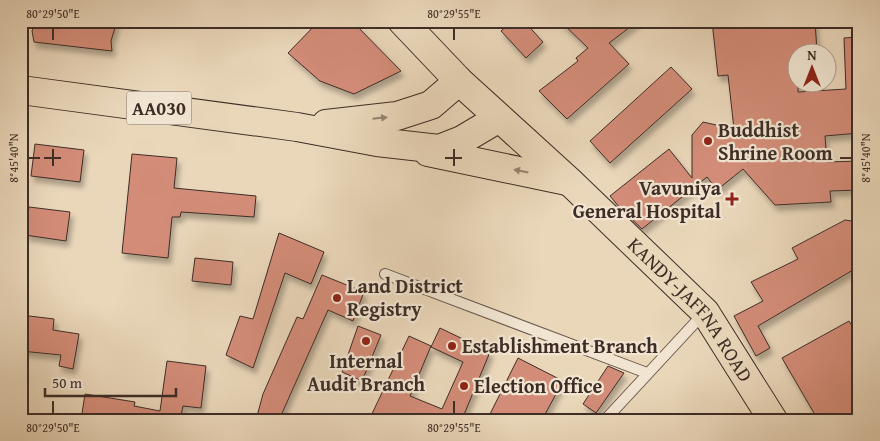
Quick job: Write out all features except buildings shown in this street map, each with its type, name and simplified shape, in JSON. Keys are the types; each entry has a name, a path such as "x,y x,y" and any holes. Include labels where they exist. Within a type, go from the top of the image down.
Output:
{"highway":[{"name":"KANDY-JAFFNA ROAD","path":"402,21 460,81 569,181 705,312 772,420"},
{"name":"AA030","path":"297,127 396,116 431,105 460,81"},
{"name":"AA030","path":"21,90 297,127 377,142 439,149 462,140 499,118"},
{"path":"377,142 569,181"}],"lane":[{"path":"385,274 647,373"},
{"path":"605,420 705,312"}],"place":[{"name":"Buddhist Shrine Room","path":"708,141"},
{"name":"Vavuniya General Hospital","path":"732,199"},
{"name":"Land District Registry","path":"337,298"},
{"name":"Internal Audit Branch","path":"366,341"},
{"name":"Establishment Branch","path":"452,346"},
{"name":"Election Office","path":"464,386"}]}
